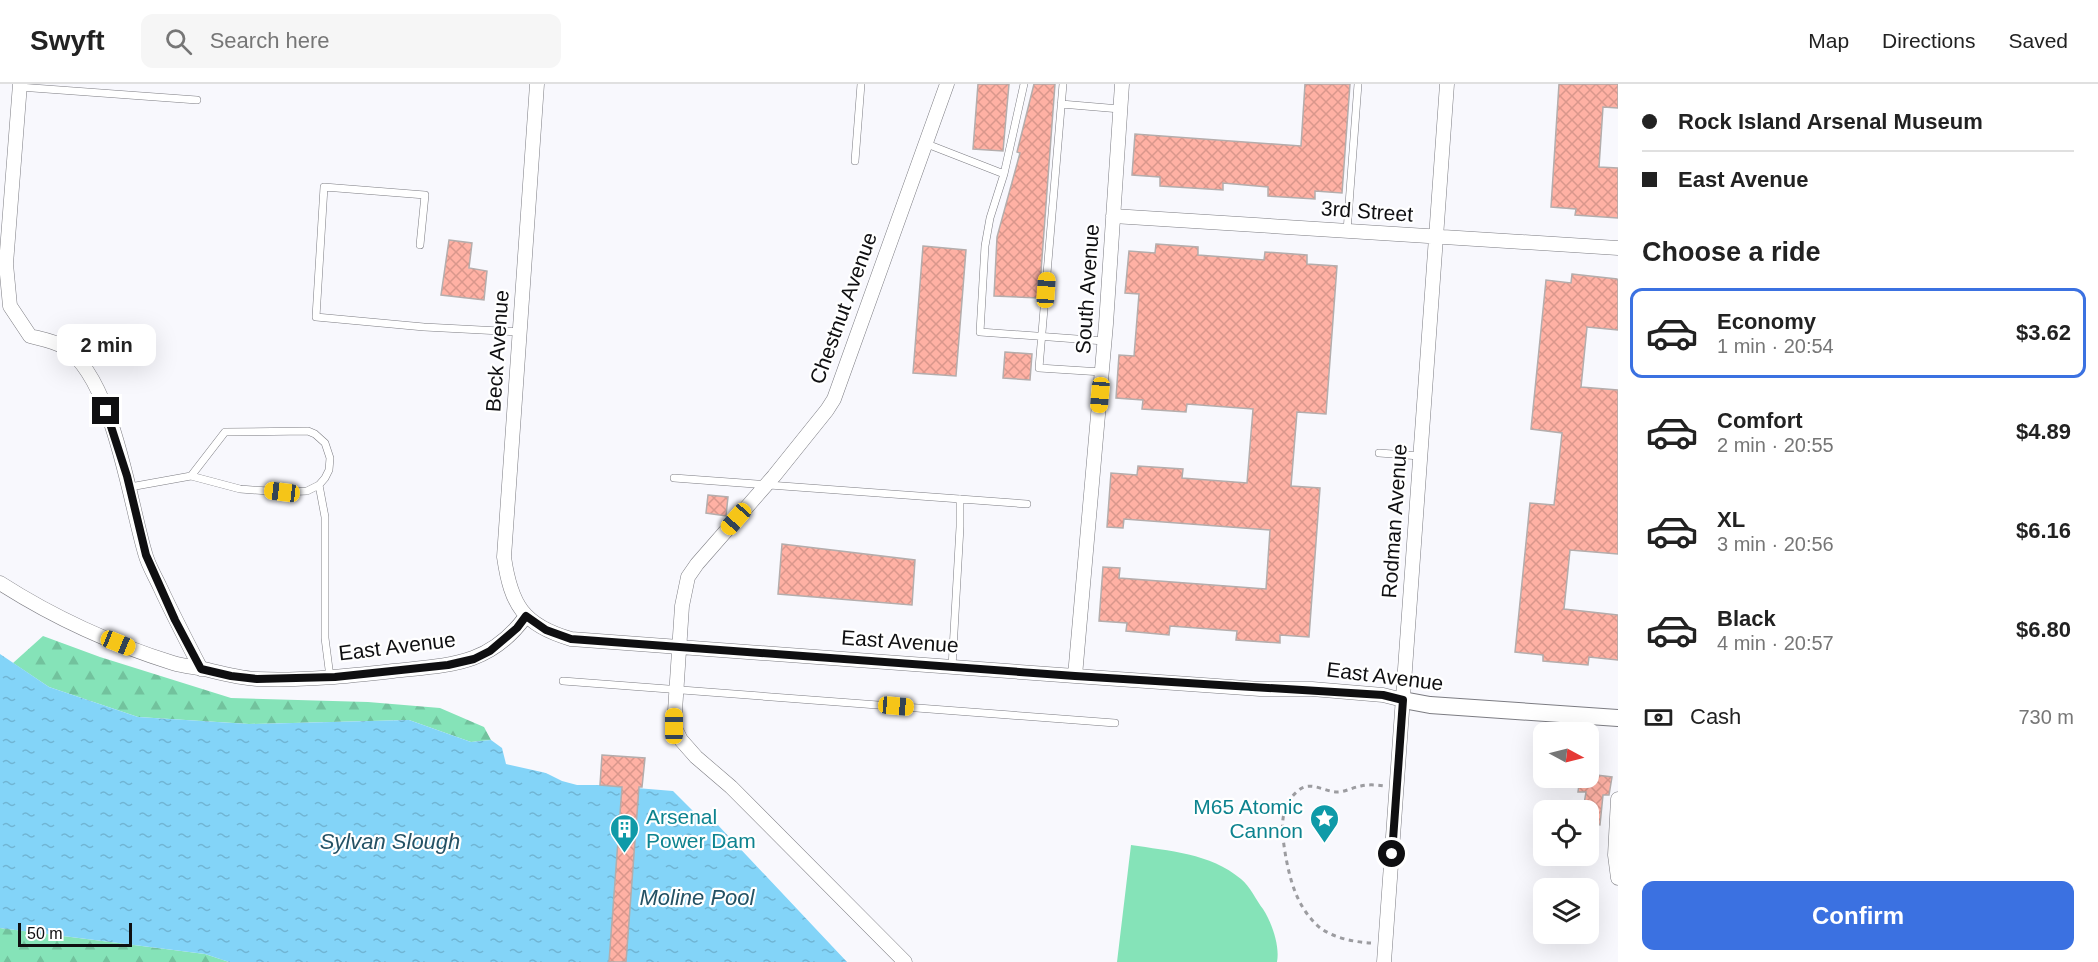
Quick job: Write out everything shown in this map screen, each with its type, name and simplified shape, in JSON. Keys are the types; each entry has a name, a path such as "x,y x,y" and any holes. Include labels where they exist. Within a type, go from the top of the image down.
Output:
{"street":[{"name":"Beck Avenue","path":"526,616 511,594 504,558 537,84"},
{"name":"Chestnut Avenue","path":"905,962 731,787 696,757 681,740 674,726 682,606 688,578 697,564 765,485 834,399 888,243 927,144 947,84"},
{"name":"South Avenue","path":"1075,676 1105,341 1122,84"},
{"name":"Rodman Avenue","path":"1384,962 1448,84"},
{"path":"20,85 6,264 10,306 30,336 55,342 67,349 88,370 98,388 129,487 146,555 175,620 201,669"},
{"name":"3rd Street","path":"1113,216 1618,248"},
{"name":"East Avenue","path":"0,583 32,603 99,635 175,664 257,679 330,677 448,665 474,659 506,639 526,616 546,630 571,639 1260,689 1311,689 1383,695 1430,705 1618,718"},
{"path":"1618,799 1615,855 1618,878"}],"lane":[{"path":"855,161 861,84"},
{"path":"1024,84 985,246 980,332 1105,341"},
{"path":"1063,84 1039,368 1102,372"},
{"path":"1347,231 1358,84"},
{"path":"20,85 197,100"},
{"path":"1061,104 1120,109"},
{"path":"927,144 1004,174"},
{"path":"420,245 425,195 324,187 316,317 424,327 520,332"},
{"path":"129,487 191,476 240,489 307,491 320,485 329,470 330,453 325,443 315,434 301,430 225,432 191,476"},
{"path":"1379,453 1420,456"},
{"path":"674,478 1027,504"},
{"path":"320,485 325,516 325,638 330,677"},
{"path":"952,667 960,537 960,499"},
{"path":"563,681 1115,723"}],"path":[{"path":"1385,944 1343,939 1321,928 1307,914 1293,890 1282,846 1282,821 1283,813 1290,800 1301,788 1311,786 1340,792 1365,785 1396,787"}],"green space":[{"path":"43,636 100,657 231,698 368,702 440,708 484,727 491,740 471,742 409,720 249,724 138,717 49,687 13,663"},
{"path":"1131,845 1203,858 1229,870 1241,879 1250,889 1269,921 1276,942 1277,962 1117,962"},
{"path":"0,928 205,954 229,962 0,962"}],"water":[{"name":"Sylvan Slough","path":"0,654 49,687 138,717 249,724 409,720 471,742 491,740 502,748 506,764 600,785 673,791 696,814 716,823 847,962 229,962 205,954 0,928"}],"pier":[{"path":"544,769 600,782 600,785 577,785 562,781 544,772"}],"building":[{"path":"978,84 1009,84 1003,151 973,149"},
{"path":"1034,84 1055,84 1039,298 994,296 997,237 1020,153 1017,152"},
{"path":"1305,84 1350,84 1342,193 1315,191 1315,199 1268,196 1268,187 1223,183 1223,190 1160,186 1160,177 1132,175 1135,134 1301,146"},
{"path":"1559,84 1618,84 1618,108 1603,107 1599,167 1618,168 1618,218 1575,215 1576,209 1551,207"},
{"path":"449,240 472,243 469,268 487,271 484,300 441,295"},
{"path":"1156,244 1198,247 1198,255 1264,260 1265,252 1307,255 1307,264 1337,266 1326,414 1297,412 1291,486 1320,488 1309,637 1280,635 1280,643 1236,640 1237,631 1170,626 1169,635 1126,631 1127,623 1099,621 1103,567 1120,568 1119,578 1266,589 1270,530 1124,519 1123,528 1107,527 1111,473 1137,475 1138,466 1183,469 1182,478 1247,483 1253,409 1187,404 1186,412 1142,409 1143,400 1116,398 1119,355 1134,356 1139,294 1125,293 1129,251 1155,253"},
{"path":"923,246 966,250 956,376 913,373"},
{"path":"1572,274 1617,279 1618,281 1618,330 1587,327 1581,387 1618,390 1618,554 1570,550 1564,609 1618,615 1618,660 1589,657 1588,665 1543,661 1543,655 1515,652 1530,503 1554,505 1562,433 1531,429 1546,280 1571,283"},
{"path":"1005,352 1032,354 1030,380 1003,378"},
{"path":"708,495 728,497 726,516 706,513"},
{"path":"782,544 915,560 912,605 778,594"},
{"name":"Arsenal Power Dam","path":"602,755 645,758 642,787 639,787 626,962 609,962 622,787 600,785"},
{"path":"1599,775 1612,777 1609,795 1603,795 1600,825 1599,800 1585,800 1586,792 1578,792 1579,788 1599,788"}],"place":[{"name":"M65 Atomic Cannon","path":"1324,844"},
{"name":"Arsenal Power Dam","path":"625,854"}],"route":[{"path":"106,411 127,476 146,555 175,620 201,669 257,679 335,677 448,665 474,659 490,651 506,639 526,616 546,630 571,639 1260,689 1311,689 1383,695 1403,700 1392,854"}],"water label":[{"name":"Moline Pool","path":"697,897"}]}
